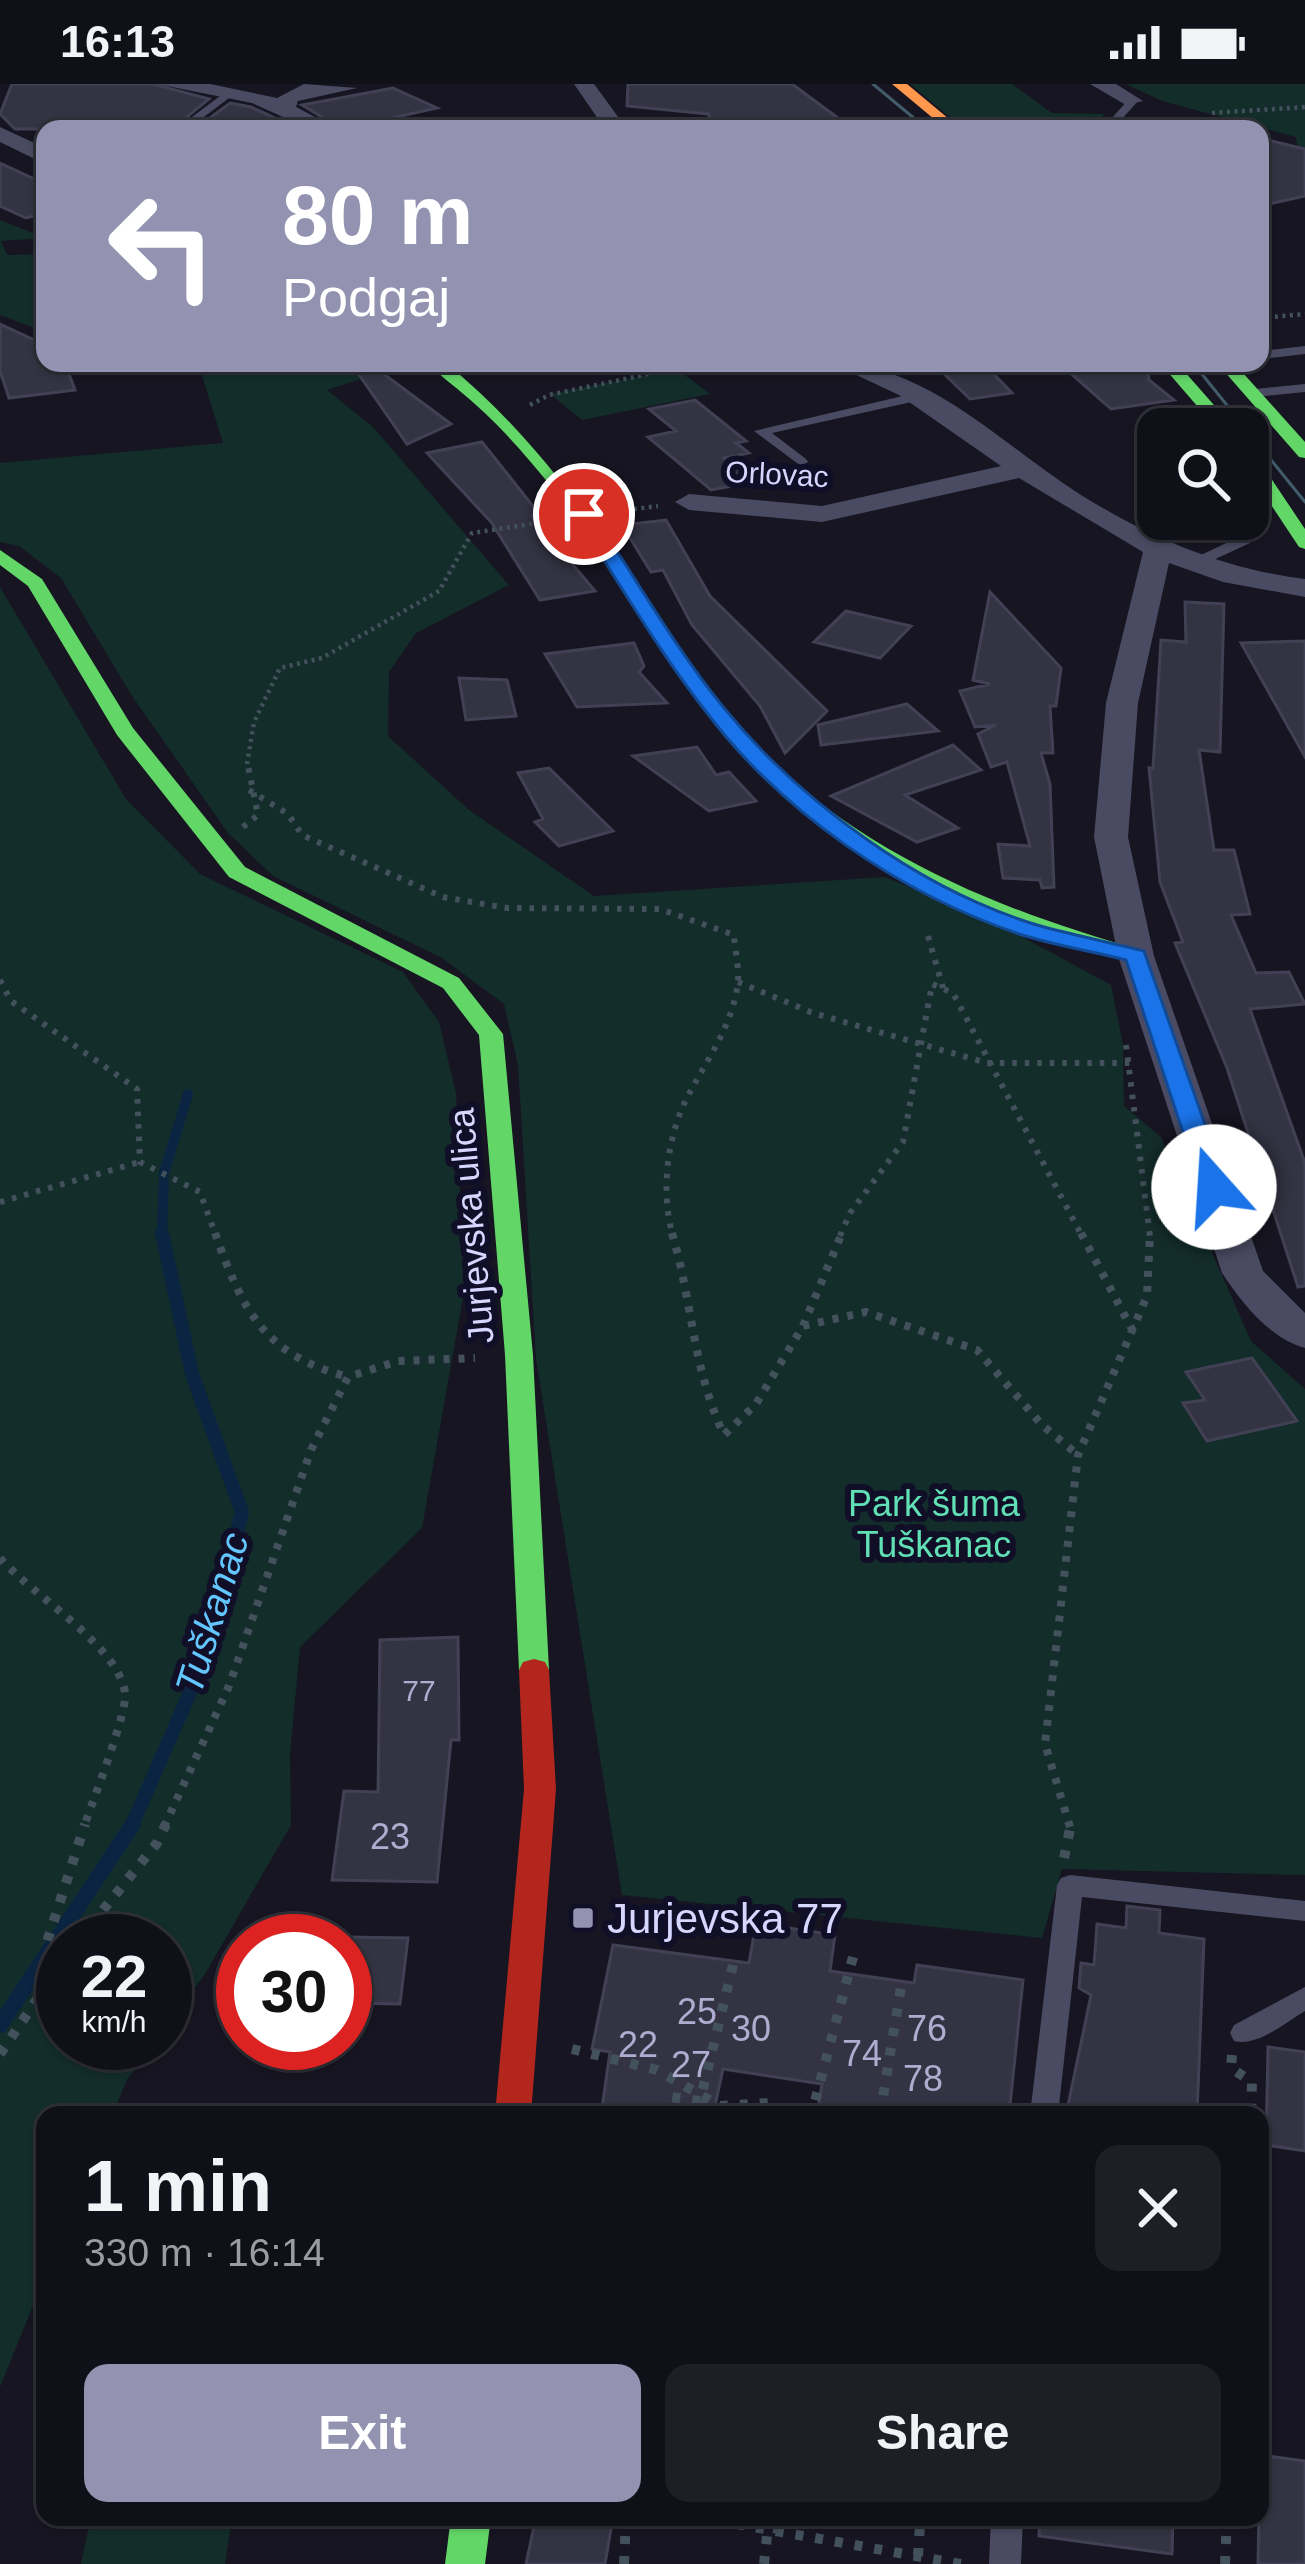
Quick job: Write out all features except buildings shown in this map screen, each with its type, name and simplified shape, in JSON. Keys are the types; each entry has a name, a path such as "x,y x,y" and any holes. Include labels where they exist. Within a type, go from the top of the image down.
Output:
{"street":[{"path":"166,84 286,107 310,120"},
{"path":"584,84 610,120"},
{"path":"899,84 943,120"},
{"path":"1100,84 1133,100"},
{"path":"225,92 347,88"},
{"path":"286,107 293,94 309,89"},
{"path":"0,133 36,152"},
{"path":"449,372 492,403 535,452 646,602 714,709 787,790 869,852 917,878 1025,928 1136,956"},
{"path":"888,372 1023,469 1174,558 1251,582 1305,588"},
{"path":"1176,372 1208,408"},
{"path":"1234,372 1305,453"},
{"name":"Orlovac","path":"689,502 822,514 1023,469"},
{"path":"1269,489 1305,543"},
{"name":"Jurjevska ulica","path":"0,556 35,583 124,731 237,872 451,983 490,1034 519,1355 539,1789 514,2106"},
{"path":"1174,558 1121,703 1112,790 1114,855 1136,956 1243,1273 1265,1302 1305,1334"},
{"path":"465,2564 470,2526"}],"lane":[{"path":"192,120 225,92"},
{"path":"1115,120 1133,100"},
{"path":"1269,354 1305,350"},
{"path":"1255,393 1305,388"},
{"path":"801,462 761,431 920,396"},
{"path":"1174,558 1245,540"},
{"path":"1045,2106 1070,1885 1305,1911"},
{"path":"1238,2045 1305,1997"},
{"path":"1005,2564 1007,2526"}],"path":[{"path":"1212,113 1305,107"},
{"path":"1269,317 1305,314"},
{"path":"544,398 659,372"},
{"name":"Orlovac","path":"619,511 689,502"},
{"path":"258,815 249,790 248,726 280,668 322,658 439,591 472,532 571,518"},
{"path":"249,790 288,814 302,835 443,897 507,908 660,909 734,935 738,982 723,1034 686,1098 672,1143 665,1208 685,1276 701,1387 724,1435 756,1404 802,1325 850,1213 903,1142 932,984 953,993 1134,1335"},
{"path":"928,936 943,989"},
{"path":"0,980 11,1001 137,1089 140,1162"},
{"path":"738,982 917,1046 987,1063 1141,1061"},
{"path":"1063,1856 1072,1819 1045,1744 1078,1455 1134,1335 1147,1296 1152,1250 1126,1038"},
{"path":"0,1202 140,1162 200,1192 257,1331 310,1371 348,1377 398,1360 519,1355"},
{"path":"802,1325 866,1312 976,1350 1042,1425 1078,1455"},
{"path":"100,1914 157,1843 229,1686 311,1450 348,1377"},
{"path":"0,1558 28,1590 110,1654 126,1695 56,1914"},
{"path":"814,2106 853,1957"},
{"path":"700,2101 734,1964"},
{"path":"882,2106 902,1987"},
{"path":"0,2054 36,2001"},
{"path":"1238,2045 1231,2068 1252,2082 1251,2106"},
{"path":"562,2047 662,2072 700,2101"},
{"path":"668,2106 670,2098 728,2106"},
{"path":"624,2564 626,2526"},
{"path":"737,2526 962,2564"},
{"path":"771,2526 772,2534"},
{"path":"764,2564 777,2526"},
{"path":"918,2556 920,2526"},
{"path":"1225,2564 1227,2526"}],"green space":[{"path":"910,84 1012,84 1052,113 1105,114 1099,120 953,120"},
{"path":"1126,84 1305,84 1305,154 1298,152 1296,137 1269,130 1269,120 1233,120 1162,101"},
{"path":"0,220 36,234 36,239 1,241 7,255 36,254 36,329 0,315"},
{"name":"Park šuma Tuškanac","path":"201,372 383,372 327,390 373,427 509,585 416,633 389,672 388,736 469,810 594,896 885,877 1004,927 1111,985 1123,1045 1124,1106 1161,1137 1251,1341 1305,1389 1305,1875 1062,1869 1042,1938 622,1895 536,1359 518,1065 504,1004 442,958 273,876 228,833 132,696 61,578 19,546 0,542 0,463 223,443"},
{"path":"681,372 710,394 582,420 550,394"},
{"path":"0,587 126,799 200,874 403,972 439,1022 456,1093 464,1292 422,1528 300,1647 290,1753 291,1825 240,1914 216,1914 216,1955 205,1974 192,1992 192,1914 36,1914 36,2070 134,2070 116,2106 36,2106 36,2298 0,2387"},
{"path":"89,2526 231,2526 225,2564 81,2564"}],"waterway":[{"name":"Tuškanac","path":"162,1233 164,1173 188,1094"},
{"name":"Tuškanac","path":"131,1827 207,1654 242,1512 192,1374 162,1233"},
{"name":"Tuškanac","path":"0,2025 133,1824"}],"tram line":[{"path":"873,84 916,120"},
{"path":"1200,372 1305,502"}],"traffic: fast":[{"path":"447,372 521,440 556,482 713,708 754,757 800,799 902,868 958,895 1016,919 1136,956"},
{"path":"1176,372 1208,408"},
{"path":"1233,372 1305,453"},
{"path":"1269,489 1305,543"},
{"path":"0,556 35,583 124,731 237,872 451,983 491,1034 519,1355 534,1670"},
{"path":"465,2564 470,2526"}],"traffic: slow":[{"path":"899,84 943,120"}],"traffic: jam":[{"path":"514,2106 540,1789 534,1670"}],"place":[{"name":"Jurjevska 77","path":"583,1918"}],"route":[{"path":"584,514 714,709 752,755 827,823 917,878 1025,928 1136,956 1214,1187"}]}
